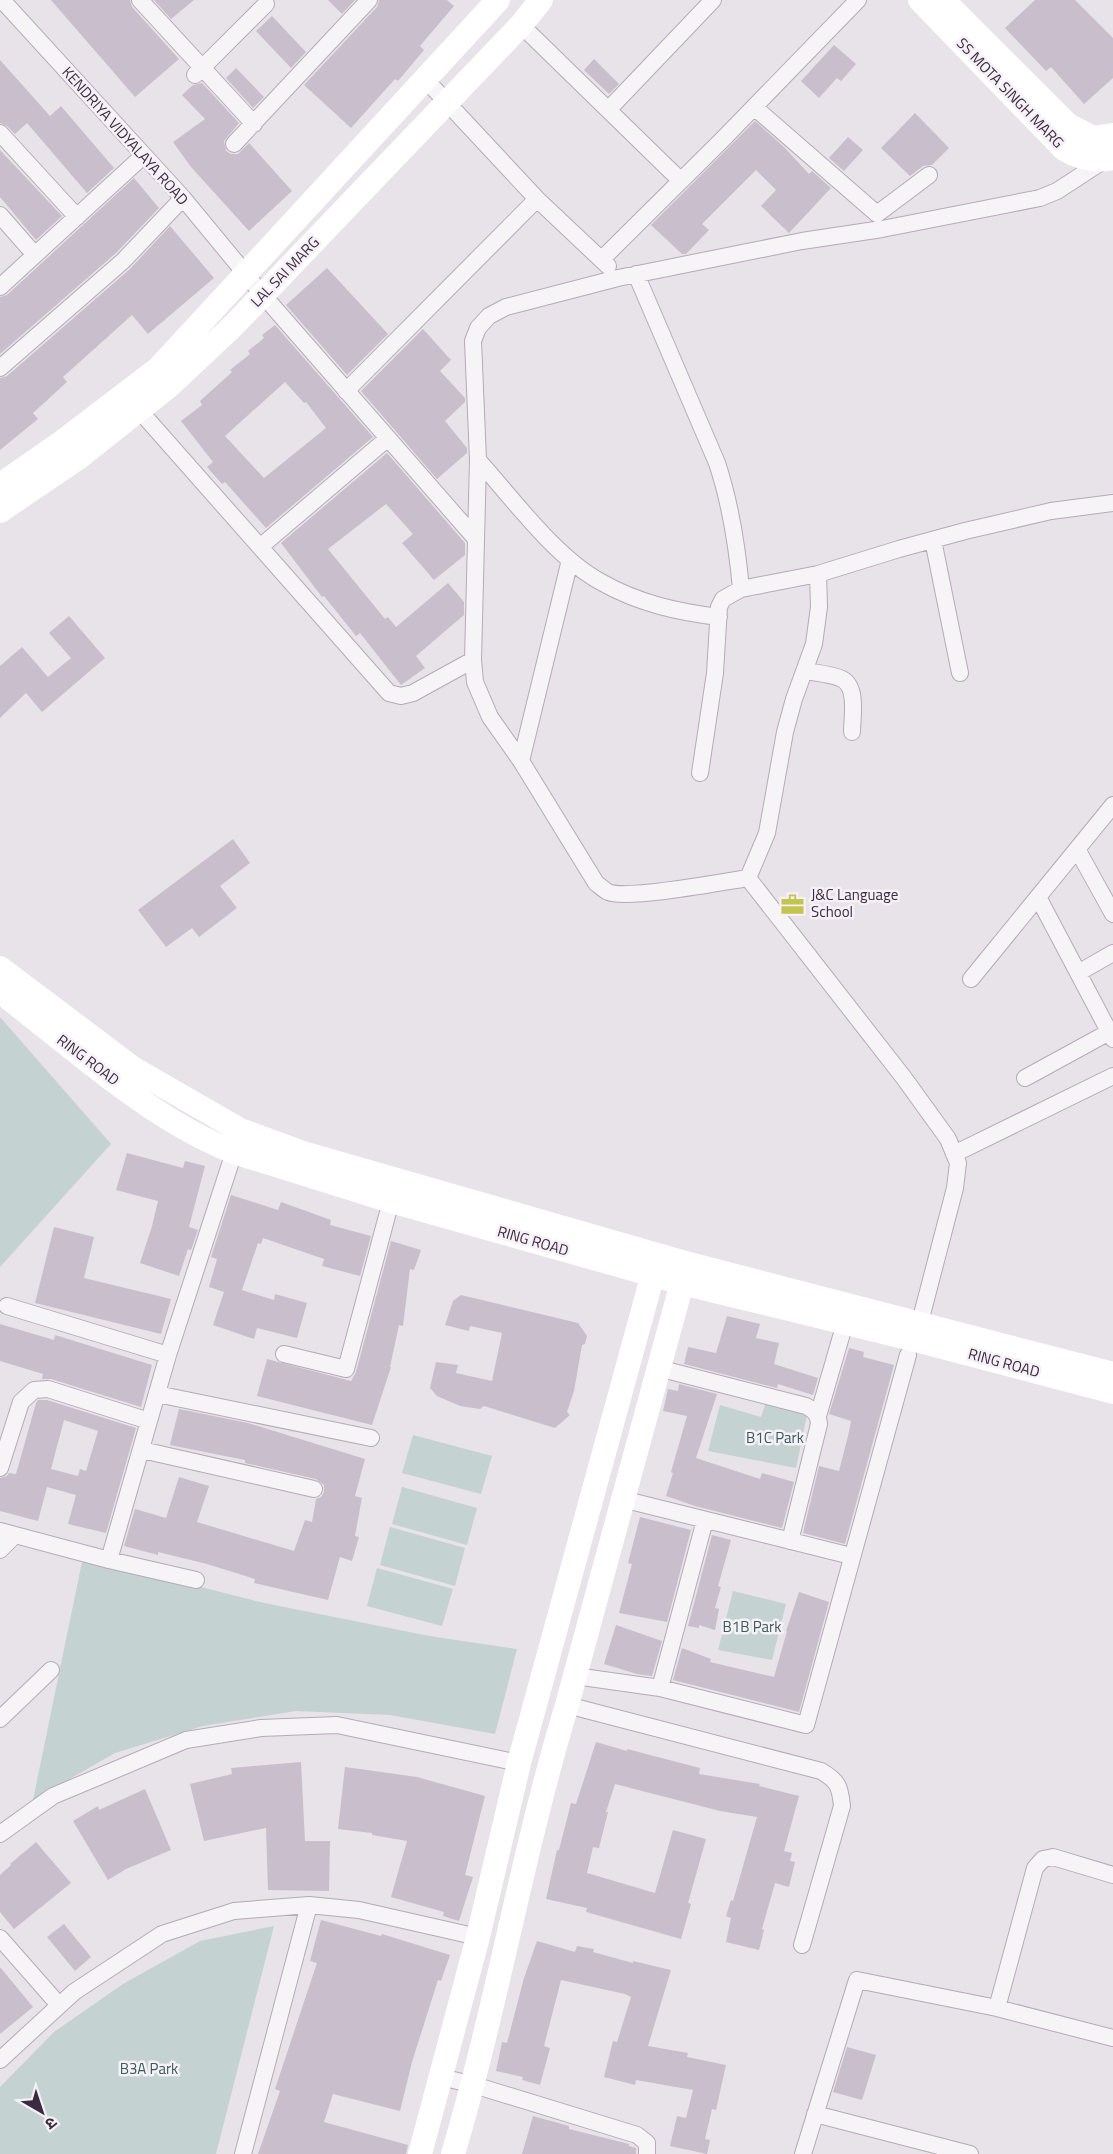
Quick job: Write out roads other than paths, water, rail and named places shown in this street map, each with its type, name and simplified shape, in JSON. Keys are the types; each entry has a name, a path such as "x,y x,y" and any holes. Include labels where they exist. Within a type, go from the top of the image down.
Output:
{"street":[{"name":"KENDRIYA VIDYALAYA ROAD","path":"3,0 183,198 263,295 476,539"},
{"path":"140,0 198,72 254,124"},
{"path":"234,144 369,0"},
{"name":"LAL SAI MARG","path":"0,485 159,369 498,0"},
{"name":"LAL SAI MARG","path":"0,512 78,458 139,410 169,386 233,326 521,25 541,0"},
{"path":"609,109 713,0"},
{"path":"602,259 858,0"},
{"name":"SS MOTA SINGH MARG","path":"920,0 1064,149 1078,157 1108,160"},
{"name":"SS MOTA SINGH MARG","path":"943,0 1068,125 1093,138 1113,135"},
{"path":"198,72 266,1"},
{"path":"521,25 680,180"},
{"path":"426,80 537,199 602,259 618,278"},
{"path":"754,107 879,221"},
{"path":"0,133 77,217"},
{"path":"0,287 143,156"},
{"path":"748,878 680,889 608,892 596,883 521,761 490,717 475,682 473,660 478,460 473,341 478,328 489,316 506,307 618,278 791,243 879,221 1040,198 1057,191 1108,160"},
{"path":"879,221 929,175"},
{"path":"0,369 123,261 183,198"},
{"path":"346,391 537,199"},
{"path":"0,215 36,255"},
{"path":"636,274 717,463 734,522 741,589"},
{"path":"139,410 389,693 401,696 412,693 473,660"},
{"path":"260,547 387,438"},
{"path":"478,460 570,561 600,582 645,603 681,613 719,617"},
{"path":"700,773 715,673 719,608 723,599 741,589 818,574 933,540 1051,511 1113,502"},
{"path":"933,540 960,673"},
{"path":"521,761 570,561"},
{"path":"748,878 766,833 785,732 814,644 819,607 818,574"},
{"path":"805,671 842,679 847,683 851,689 852,698 852,732"},
{"path":"971,979 1113,805"},
{"path":"1077,849 1113,915"},
{"path":"575,1676 660,1688 806,1725 851,1556 915,1339 955,1188 958,1163 948,1139 904,1078 748,878"},
{"path":"1025,1078 1112,1034 1038,897"},
{"path":"1078,974 1113,954"},
{"name":"RING ROAD","path":"0,968 134,1069 237,1141 391,1201 654,1264"},
{"name":"RING ROAD","path":"0,989 10,1000 104,1072 174,1123 214,1145 237,1141 303,1153 845,1323 915,1339 1113,1374"},
{"path":"954,1154 1113,1076"},
{"path":"109,1560 168,1355 237,1141"},
{"path":"284,1354 346,1369 391,1201"},
{"path":"420,2154 478,1937 519,1763 654,1264"},
{"path":"453,2154 474,2085 548,1769 575,1676 682,1273"},
{"name":"RING ROAD","path":"682,1273 1113,1392"},
{"path":"7,1306 168,1355"},
{"path":"790,1541 819,1424 818,1416 845,1323"},
{"path":"658,1368 806,1406 818,1416"},
{"path":"0,1468 21,1402 34,1390 48,1389 149,1421"},
{"path":"157,1394 371,1438"},
{"path":"142,1450 314,1488"},
{"path":"622,1499 851,1556"},
{"path":"660,1688 705,1520"},
{"path":"0,1550 7,1533 196,1580"},
{"path":"0,1719 51,1670"},
{"path":"567,1705 821,1771 833,1778 840,1790 842,1806 802,1946"},
{"path":"2,1829 53,1796 186,1740 261,1728 338,1725 519,1763"},
{"path":"997,2008 1035,1868 1042,1859 1053,1857 1113,1875"},
{"path":"0,2060 74,1992 162,1934 234,1911 309,1905 359,1910 429,1924 478,1937"},
{"path":"243,2154 309,1905"},
{"path":"0,1938 58,2005"},
{"path":"803,2154 857,1980 997,2008 1113,2038"},
{"path":"441,2077 637,2135 646,2143 647,2154"},
{"path":"815,2114 961,2153"}],"place":[{"name":"J&C Language School","path":"793,904"}],"park label":[{"name":"B1C Park","path":"775,1438"},
{"name":"B1B Park","path":"752,1627"},
{"name":"B3A Park","path":"149,2069"}]}
